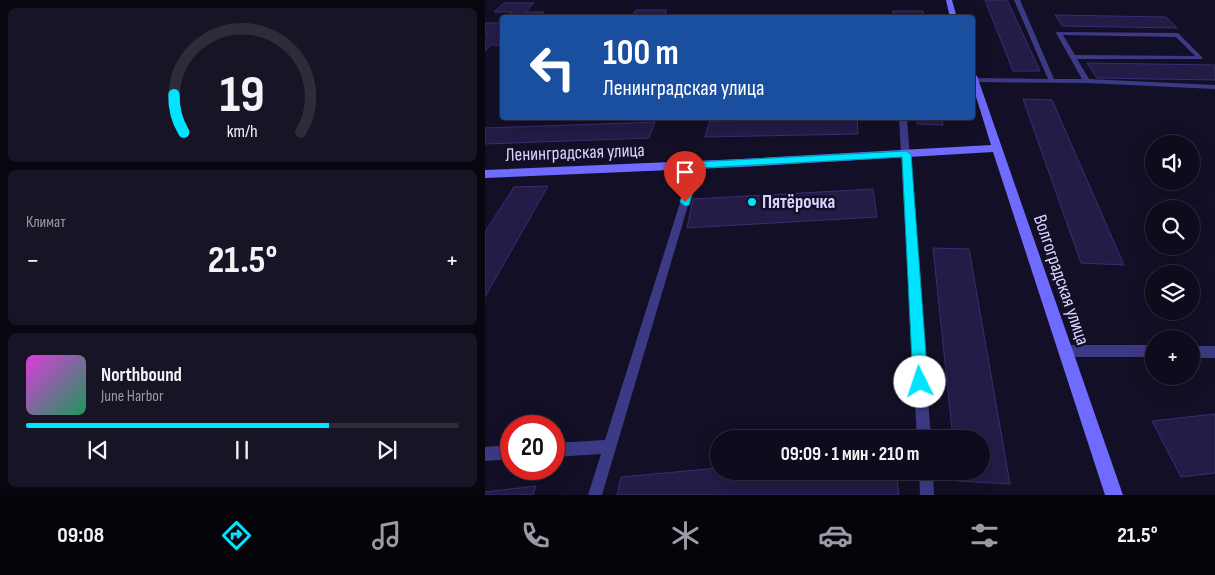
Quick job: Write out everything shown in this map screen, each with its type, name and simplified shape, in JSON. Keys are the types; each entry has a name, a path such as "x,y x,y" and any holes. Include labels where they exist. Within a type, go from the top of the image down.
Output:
{"street":[{"path":"949,0 953,15"},
{"name":"Волгоградская улица","path":"975,84 1115,495"},
{"name":"Ленинградская улица","path":"485,174 696,165 997,148"}],"lane":[{"path":"1017,0 1052,81"},
{"path":"1073,57 1200,58 1178,35 1059,33 1073,57 1087,81"},
{"path":"975,78 1215,87"},
{"path":"903,120 923,430"},
{"path":"595,495 696,165"},
{"path":"1065,351 1145,352"},
{"path":"1200,352 1215,352"},
{"path":"565,449 611,446"},
{"path":"485,454 500,453"},
{"path":"926,480 927,495"}],"building":[{"path":"985,0 1007,0 1040,71 1013,71"},
{"path":"504,3 534,3 525,12 544,12 542,15 509,15 512,12 494,12"},
{"path":"636,10 667,10 664,15 633,15"},
{"path":"893,11 923,11 924,15 894,15"},
{"path":"1055,15 1166,17 1177,28 1062,26"},
{"path":"485,23 500,23 500,45 491,45 485,51 485,37 488,34 485,34"},
{"path":"1087,63 1215,65 1215,80 1097,78"},
{"path":"1023,99 1052,100 1124,265 1081,263"},
{"path":"857,120 858,134 705,137 710,121"},
{"path":"917,120 942,120 943,125 917,124"},
{"path":"655,122 649,138 485,144 485,128"},
{"path":"548,186 485,297 485,232 514,187"},
{"path":"873,189 877,217 687,228 693,199"},
{"path":"933,248 969,249 1010,484 958,481 990,480 990,430 952,430"},
{"path":"1215,414 1215,473 1181,477 1152,421"},
{"path":"710,469 710,480 897,480 899,495 617,495 621,477"},
{"path":"536,486 533,495 485,495 485,492"}],"place":[{"name":"Пятёрочка","path":"752,202"}],"route":[{"path":"685,202 696,165 906,154 920,382"}]}
